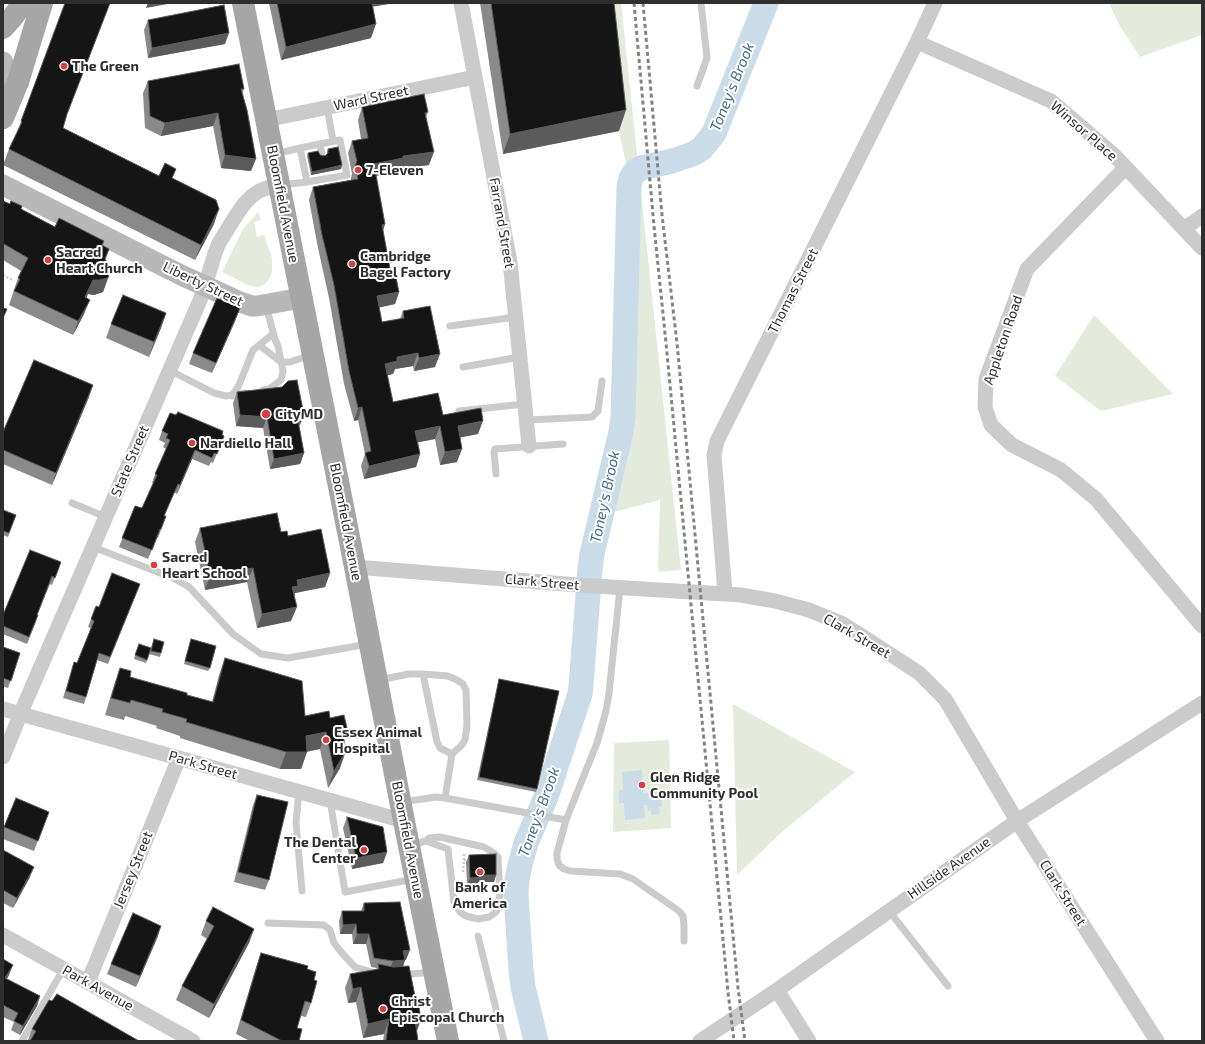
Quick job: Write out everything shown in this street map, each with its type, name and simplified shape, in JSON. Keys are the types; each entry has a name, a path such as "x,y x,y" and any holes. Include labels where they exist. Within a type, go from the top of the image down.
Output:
{"main road":[{"path":"3,28 23,3"},
{"path":"3,118 16,87 42,3"},
{"name":"Bloomfield Avenue","path":"243,3 402,812 417,843 415,879 448,1041"}],"street":[{"name":"Farrand Street","path":"461,3 508,248 530,446"},
{"name":"Thomas Street","path":"725,593 714,455 717,441 917,42 935,3"},
{"name":"Winsor Place","path":"917,42 1051,101 1114,155 1202,248"},
{"path":"3,62 6,80 3,110"},
{"name":"Ward Street","path":"266,120 475,77"},
{"name":"Appleton Road","path":"1125,168 1028,269 986,379 985,407 991,425 1012,445 1061,470 1096,499 1202,626"},
{"name":"Liberty Street","path":"3,185 246,305 258,306 302,298"},
{"name":"State Street","path":"3,757 206,286 219,243 244,204 259,191 279,186"},
{"path":"1184,229 1202,216"},
{"name":"Clark Street","path":"355,567 578,585 725,593 752,596 809,610 843,624 860,634 919,673 945,699 1017,821 1157,1041"},
{"name":"Hillside Avenue","path":"700,1041 777,990 1017,821 1202,703"},
{"name":"Park Street","path":"3,709 330,800 402,812"},
{"name":"Jersey Street","path":"88,982 179,758"},
{"name":"Park Avenue","path":"3,935 193,1041"},
{"path":"777,990 809,1041"}],"lane":[{"path":"697,86 707,58 701,3"},
{"path":"327,107 333,141"},
{"path":"273,154 340,140 347,175 326,176 307,182 279,186"},
{"path":"320,144 322,155"},
{"path":"300,148 307,182"},
{"path":"169,370 214,393 226,396 269,389 281,380 283,371 266,304"},
{"path":"450,326 516,317"},
{"path":"232,396 241,380 253,350 273,334"},
{"path":"259,345 281,362 290,362 313,355"},
{"path":"464,367 520,358"},
{"path":"527,420 592,416 598,411 602,381"},
{"path":"459,411 525,404"},
{"path":"496,474 495,449 563,444"},
{"path":"72,503 106,516"},
{"path":"93,546 173,578 189,587 233,634 261,654 288,658 370,644"},
{"path":"620,588 606,710 597,743 566,820 557,853 557,859 559,865 570,871 620,874 633,880 679,911 683,916 684,941"},
{"path":"377,680 409,674 423,674 448,676 463,684 466,690 467,725 464,740 461,746 452,754 446,798"},
{"path":"423,674 437,742 440,748 452,754"},
{"path":"299,791 296,823 302,891"},
{"path":"402,812 436,797 566,820"},
{"path":"330,800 345,892 415,879"},
{"path":"440,836 484,847 498,857 500,894 496,912 489,918 478,919 466,916 460,912 454,902 448,849 417,843 429,838 440,836"},
{"path":"889,911 948,986"},
{"path":"268,923 324,925 330,930 334,942 342,953 355,967 383,975"},
{"path":"478,936 504,1041"},
{"path":"22,1041 64,968"},
{"path":"395,976 434,972"}],"path":[{"path":"3,275 13,280"},
{"path":"463,872 464,854 471,854 470,861 464,860"}],"shaded area":[{"path":"604,3 621,3 681,570 658,572 660,500 614,512 599,507 618,426 626,164 619,131"},
{"path":"1109,3 1202,3 1202,35 1140,57 1118,23"},
{"path":"258,212 261,220 254,222 257,237 264,235 272,258 272,270 270,278 265,284 258,287 250,286 222,272 243,229"},
{"path":"1094,315 1173,394 1101,411 1055,376"},
{"path":"733,704 855,772 782,832 737,875"},
{"name":"Glen Ridge Community Pool","path":"669,740 671,828 613,832 614,743"}],"water":[{"path":"642,770 643,793 661,791 662,806 659,807 660,814 651,815 651,810 648,811 647,805 644,805 645,818 625,820 624,803 619,803 619,790 623,790 622,772"}],"building":[{"name":"The Green","path":"65,3 110,3 63,128 159,176 165,163 176,169 172,178 216,200 219,209 201,245 9,149 22,122 21,121"},
{"path":"277,3 372,3 376,24 286,47"},
{"path":"491,3 614,3 626,110 510,134"},
{"path":"224,5 229,33 152,48 148,20"},
{"path":"239,64 244,89 241,89 247,110 256,159 225,155 218,113 165,123 150,116 148,81"},
{"path":"424,94 428,112 425,113 434,152 403,156 403,158 374,164 385,224 382,225 391,274 395,273 399,292 377,296 382,322 404,318 403,311 430,306 440,354 419,358 418,353 397,357 397,361 385,364 393,402 438,393 443,415 481,408 483,421 458,426 462,449 445,452 440,426 415,431 420,454 369,466 365,453 371,451 362,407 358,408 349,371 334,285 322,235 313,187 358,179 355,166 357,161 352,141 368,138 362,107"},
{"path":"338,147 342,165 312,172 308,153 318,151 320,155 325,156 328,153 328,149"},
{"path":"3,201 10,204 11,201 22,206 21,209 55,227 59,218 104,241 102,245 109,249 105,259 110,271 108,278 93,280 85,297 90,300 78,321 14,291 20,279 18,278 28,258 3,244"},
{"path":"123,295 166,313 154,342 111,324"},
{"path":"217,298 240,308 216,363 193,353"},
{"path":"3,308 7,309 3,318"},
{"path":"34,360 93,385 56,473 3,450 3,432"},
{"path":"297,380 304,415 297,415 304,453 274,459 267,417 240,415 237,392 282,387 288,381"},
{"path":"178,412 223,431 222,435 224,436 217,454 214,453 212,458 195,450 180,485 178,484 164,516 166,516 152,550 122,538 135,506 142,508 157,475 155,474 170,440 166,438 168,434 162,431 170,413 176,415"},
{"path":"3,510 16,515 9,533 3,531"},
{"name":"Sacred Heart School","path":"277,513 281,532 287,531 288,536 321,529 330,573 297,580 298,586 292,587 297,607 262,614 253,568 210,576 200,528"},
{"path":"30,550 61,562 55,578 52,576 29,637 3,626 3,615"},
{"path":"112,573 140,584 110,657 99,653 86,697 66,691 74,662 77,663 94,621 91,619 96,606 99,607"},
{"path":"154,639 164,642 161,653 151,651"},
{"path":"191,639 216,646 210,668 185,661"},
{"path":"139,644 151,648 147,660 135,655"},
{"path":"3,647 20,653 11,681 3,678"},
{"path":"225,658 302,681 305,716 329,711 330,718 344,715 347,728 342,729 346,751 334,771 326,732 306,736 307,752 286,752 186,722 187,719 162,712 163,709 131,700 130,703 111,698 120,668 131,671 130,677 213,702"},
{"path":"499,679 559,691 537,789 479,777"},
{"path":"257,795 288,802 269,880 238,872"},
{"path":"16,798 49,812 38,841 4,827"},
{"path":"347,817 383,827 387,852 356,858"},
{"path":"3,850 34,867 17,898 3,890"},
{"path":"496,854 496,875 480,875 480,877 470,878 469,855"},
{"path":"400,902 410,950 403,951 405,960 393,961 374,958 369,934 357,934 356,924 343,925 342,911 364,911 364,903"},
{"path":"213,907 254,929 214,1004 182,986 214,926 206,921"},
{"path":"133,913 161,926 140,976 111,964"},
{"path":"261,953 308,966 307,969 316,972 314,980 317,981 311,1003 305,1001 297,1028 302,1029 299,1041 282,1041 241,1020"},
{"path":"3,959 13,965 5,978 40,996 23,1026 14,1021 18,1013 3,1005"},
{"name":"Christ Episcopal Church","path":"378,964 393,967 409,966 421,1019 415,1020 418,1041 385,1041 389,1019 368,1024 361,987 353,989 350,974 379,969"},
{"path":"57,994 139,1041 30,1041 36,1031 32,1029 49,1000 52,1001"}],"waterway":[{"name":"Toney's Brook","path":"536,1041 523,987 516,895 517,880 526,843 546,797 580,694 592,554 621,432 623,417 629,187 631,178 635,172 641,168 672,161 693,154 701,149 714,133 766,3"}],"railway":[{"path":"634,3 654,226 734,1041"},
{"path":"643,3 662,215 677,343 738,988 745,1041"}],"place":[{"name":"The Green","path":"64,66"},
{"name":"7-Eleven","path":"358,170"},
{"name":"Sacred Heart Church","path":"48,260"},
{"name":"Cambridge Bagel Factory","path":"352,264"},
{"name":"CityMD","path":"266,414"},
{"name":"Nardiello Hall","path":"192,443"},
{"name":"Sacred Heart School","path":"154,565"},
{"name":"Essex Animal Hospital","path":"326,740"},
{"name":"Glen Ridge Community Pool","path":"642,785"},
{"name":"The Dental Center","path":"364,850"},
{"name":"Bank of America","path":"480,872"},
{"name":"Christ Episcopal Church","path":"383,1009"}]}
